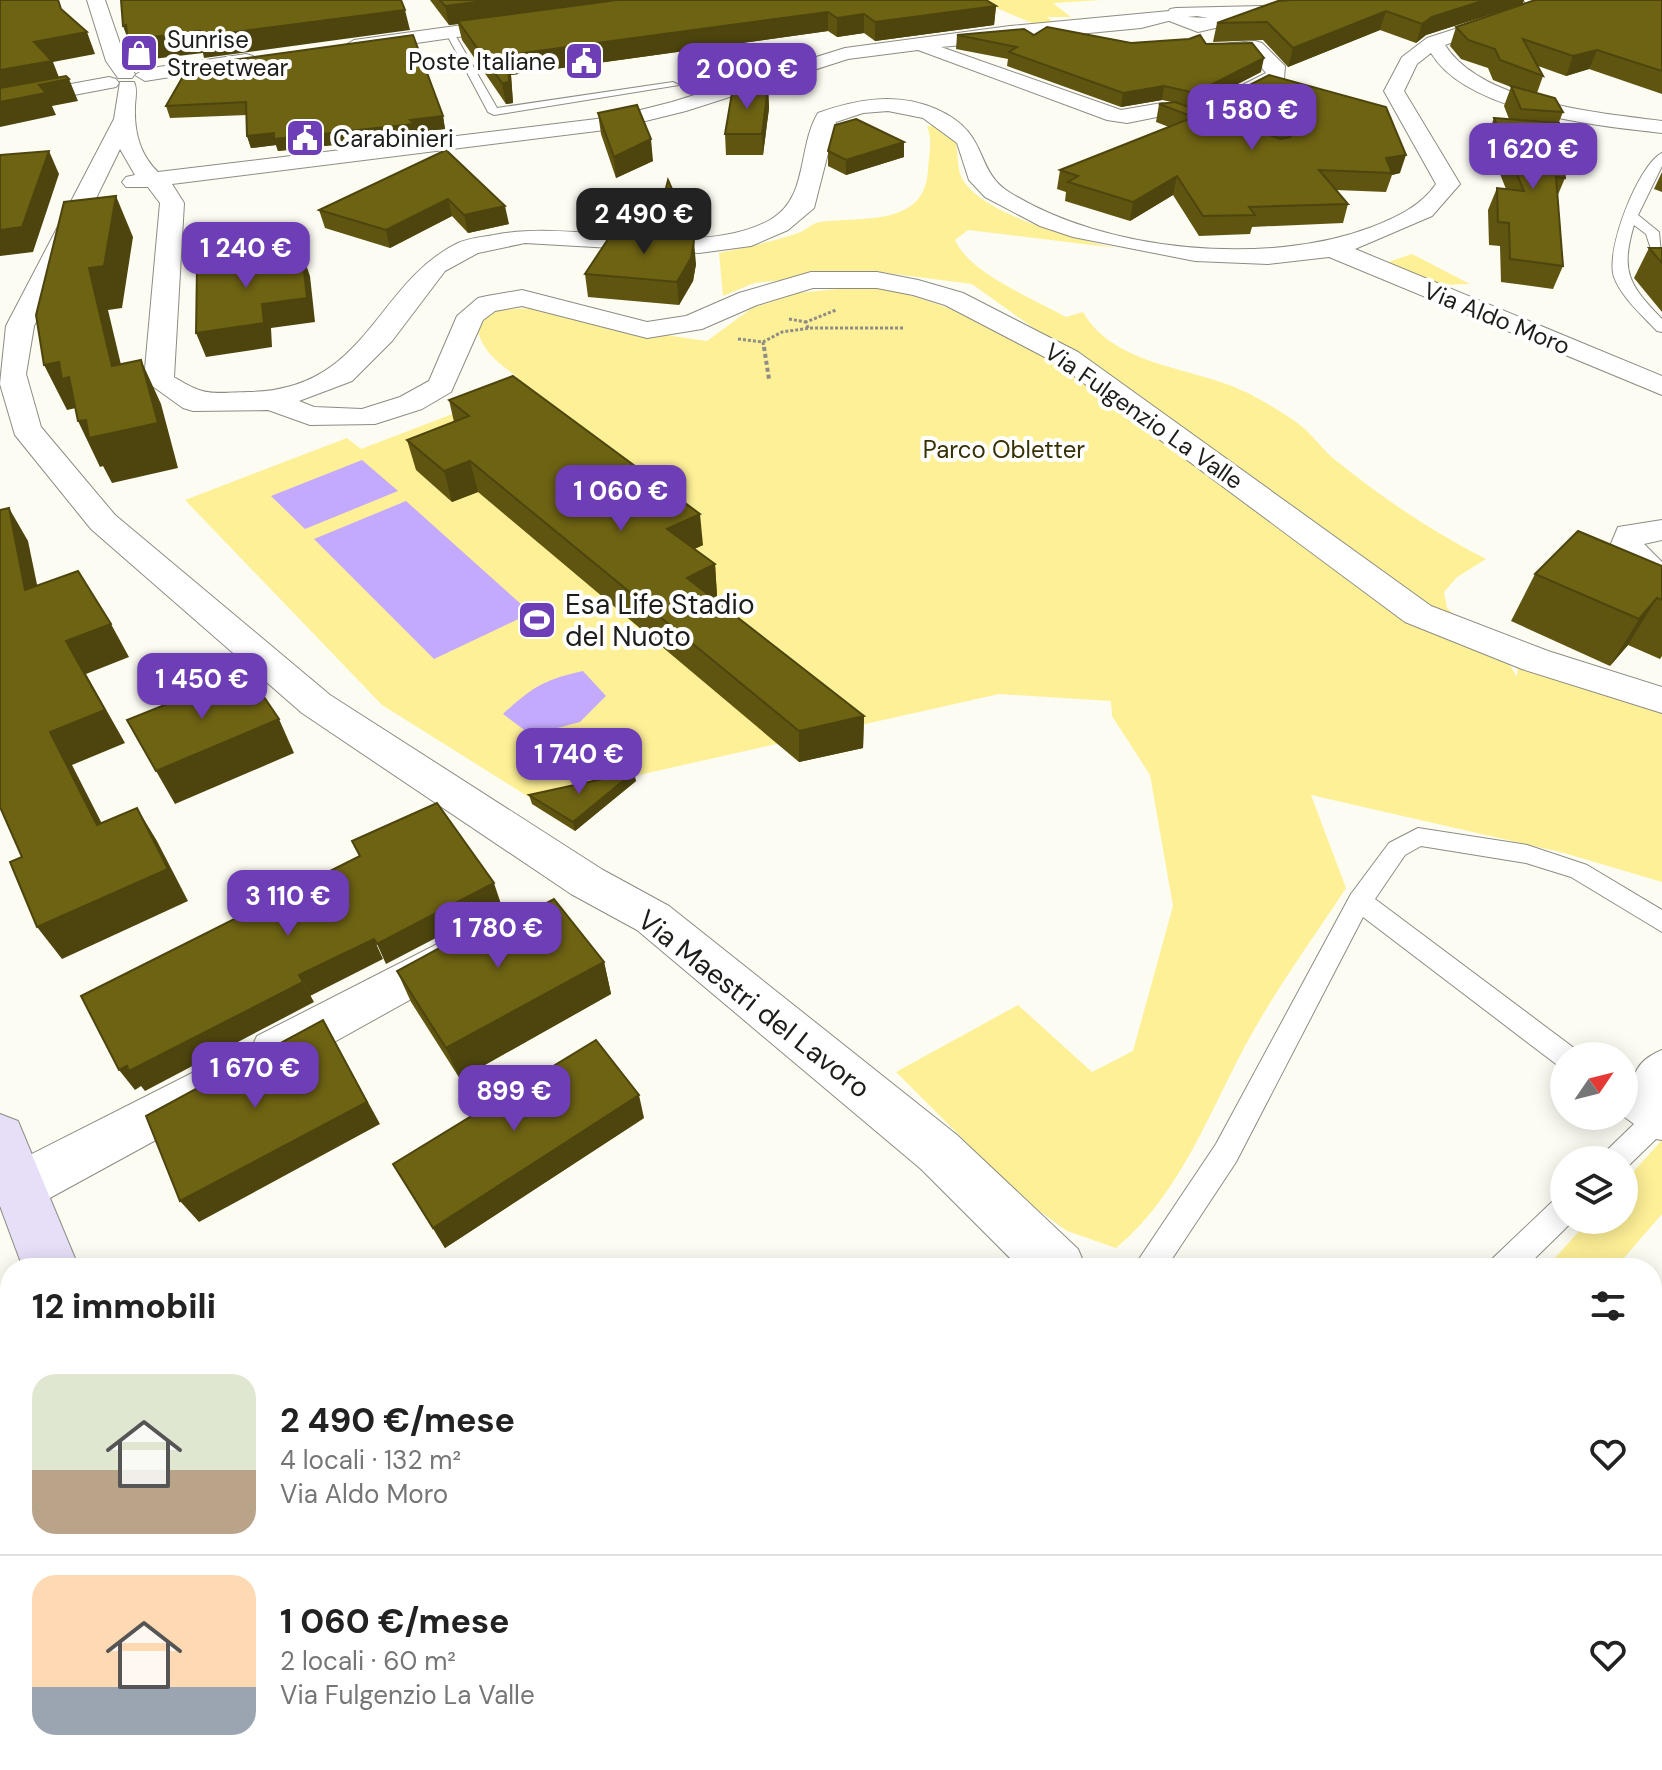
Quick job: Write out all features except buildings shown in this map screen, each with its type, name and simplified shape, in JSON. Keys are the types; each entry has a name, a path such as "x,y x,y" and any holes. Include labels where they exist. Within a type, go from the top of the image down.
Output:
{"main road":[{"path":"0,1137 9,1193 45,1258"}],"street":[{"path":"96,0 116,61 127,80"},
{"path":"155,180 166,190 172,203 159,380 193,402 272,401 342,375 382,335 436,266 470,247 525,236 699,245 742,241 779,225 802,208 826,118 855,106 889,104 926,112 965,140 982,182 1020,209 1086,233 1177,250 1239,256 1300,255 1332,249 1416,216 1433,204 1448,184 1394,91 1409,61 1434,42 1537,9 1533,0"},
{"path":"92,187 613,123 679,107 845,54 913,43 1141,22 1192,13 1246,14 1273,6 1317,9"},
{"path":"339,48 543,20"},
{"path":"1434,42 1438,58 1466,78 1509,95 1619,122 1662,127"},
{"path":"913,43 1114,116 1132,119 1155,110 1168,109 1226,129"},
{"path":"1195,117 1277,75 1275,66 1255,47 1210,50"},
{"path":"0,103 260,58"},
{"name":"Via Maestri del Lavoro","path":"127,80 123,121 20,326 12,374 26,429 103,522 316,704 566,893 653,918 939,1152 1048,1258"},
{"name":"Via Maestri del Lavoro","path":"123,121 140,167 155,180"},
{"name":"Via Aldo Moro","path":"1332,249 1662,386"},
{"name":"Via Fulgenzio La Valle","path":"272,401 310,416 364,418 411,403 441,386 471,316 487,304 522,298 647,330 692,323 748,299 811,280 877,280 954,299 1068,358 1418,614 1535,660 1662,700"},
{"path":"1662,530 1630,534 1627,546 1662,582"},
{"path":"9,1193 489,935"}],"lane":[{"path":"449,33 494,112 673,85"},
{"path":"1660,162 1631,216 1619,268 1624,282 1662,328"},
{"path":"1631,216 1652,232 1662,261"},
{"path":"1155,1258 1226,1153 1317,976 1360,901 1397,849 1418,837 1527,854 1579,871 1662,922"},
{"path":"1360,901 1550,1045"},
{"path":"1658,1126 1645,1078 1662,1062"},
{"path":"1638,1111 1658,1126"},
{"path":"1633,1146 1658,1126"},
{"path":"1514,1258 1550,1224"}],"path":[{"path":"692,323 715,335 763,342 782,332 810,328 904,328"},
{"path":"763,342 769,379"}],"green space":[{"path":"978,0 1102,0 1053,3 1071,17 1047,17 1059,26 1041,27"},
{"path":"927,126 935,126 955,139 961,176 971,190 987,202 1030,223 1116,248 968,230 955,240 962,252 1004,284 1066,317 1083,312 1097,330 1135,355 1227,384 1268,404 1300,425 1334,459 1392,503 1486,559 1457,577 1444,592 1447,608 1465,625 1442,621 972,284 871,271 754,283 723,296 719,253 788,236 817,223 889,215 904,210 916,201 924,188 928,169 930,142"},
{"path":"1412,254 1470,284 1441,285 1388,262"},
{"name":"Parco Obletter","path":"876,285 996,326 1062,361 1172,439 1334,563 1390,601 1510,665 1517,677 1518,660 1662,703 1662,882 1564,853 1311,795 1346,888 1261,1018 1177,1177 1139,1226 1116,1248 1067,1231 1023,1199 896,1072 1018,1005 1092,1072 1133,1051 1173,906 1150,775 1112,716 1111,701 999,694 532,799 382,705 185,500 347,438 361,449 510,392 517,377 497,361 479,336 477,327 489,312 536,309 633,330 707,341 752,308 798,293"},
{"path":"1662,1140 1662,1214 1624,1258 1555,1258 1576,1234 1638,1234 1638,1167"}],"shaded area":[{"path":"362,460 398,491 305,529 271,496"},
{"path":"406,501 531,613 434,659 314,539"},
{"path":"583,671 606,696 580,722 531,735 503,714 539,686"}],"place":[{"name":"Sunrise Streetwear","path":"139,53"},
{"name":"Poste Italiane","path":"584,61"},
{"name":"Carabinieri","path":"305,138"},
{"name":"Esa Life Stadio del Nuoto","path":"537,620"}]}
